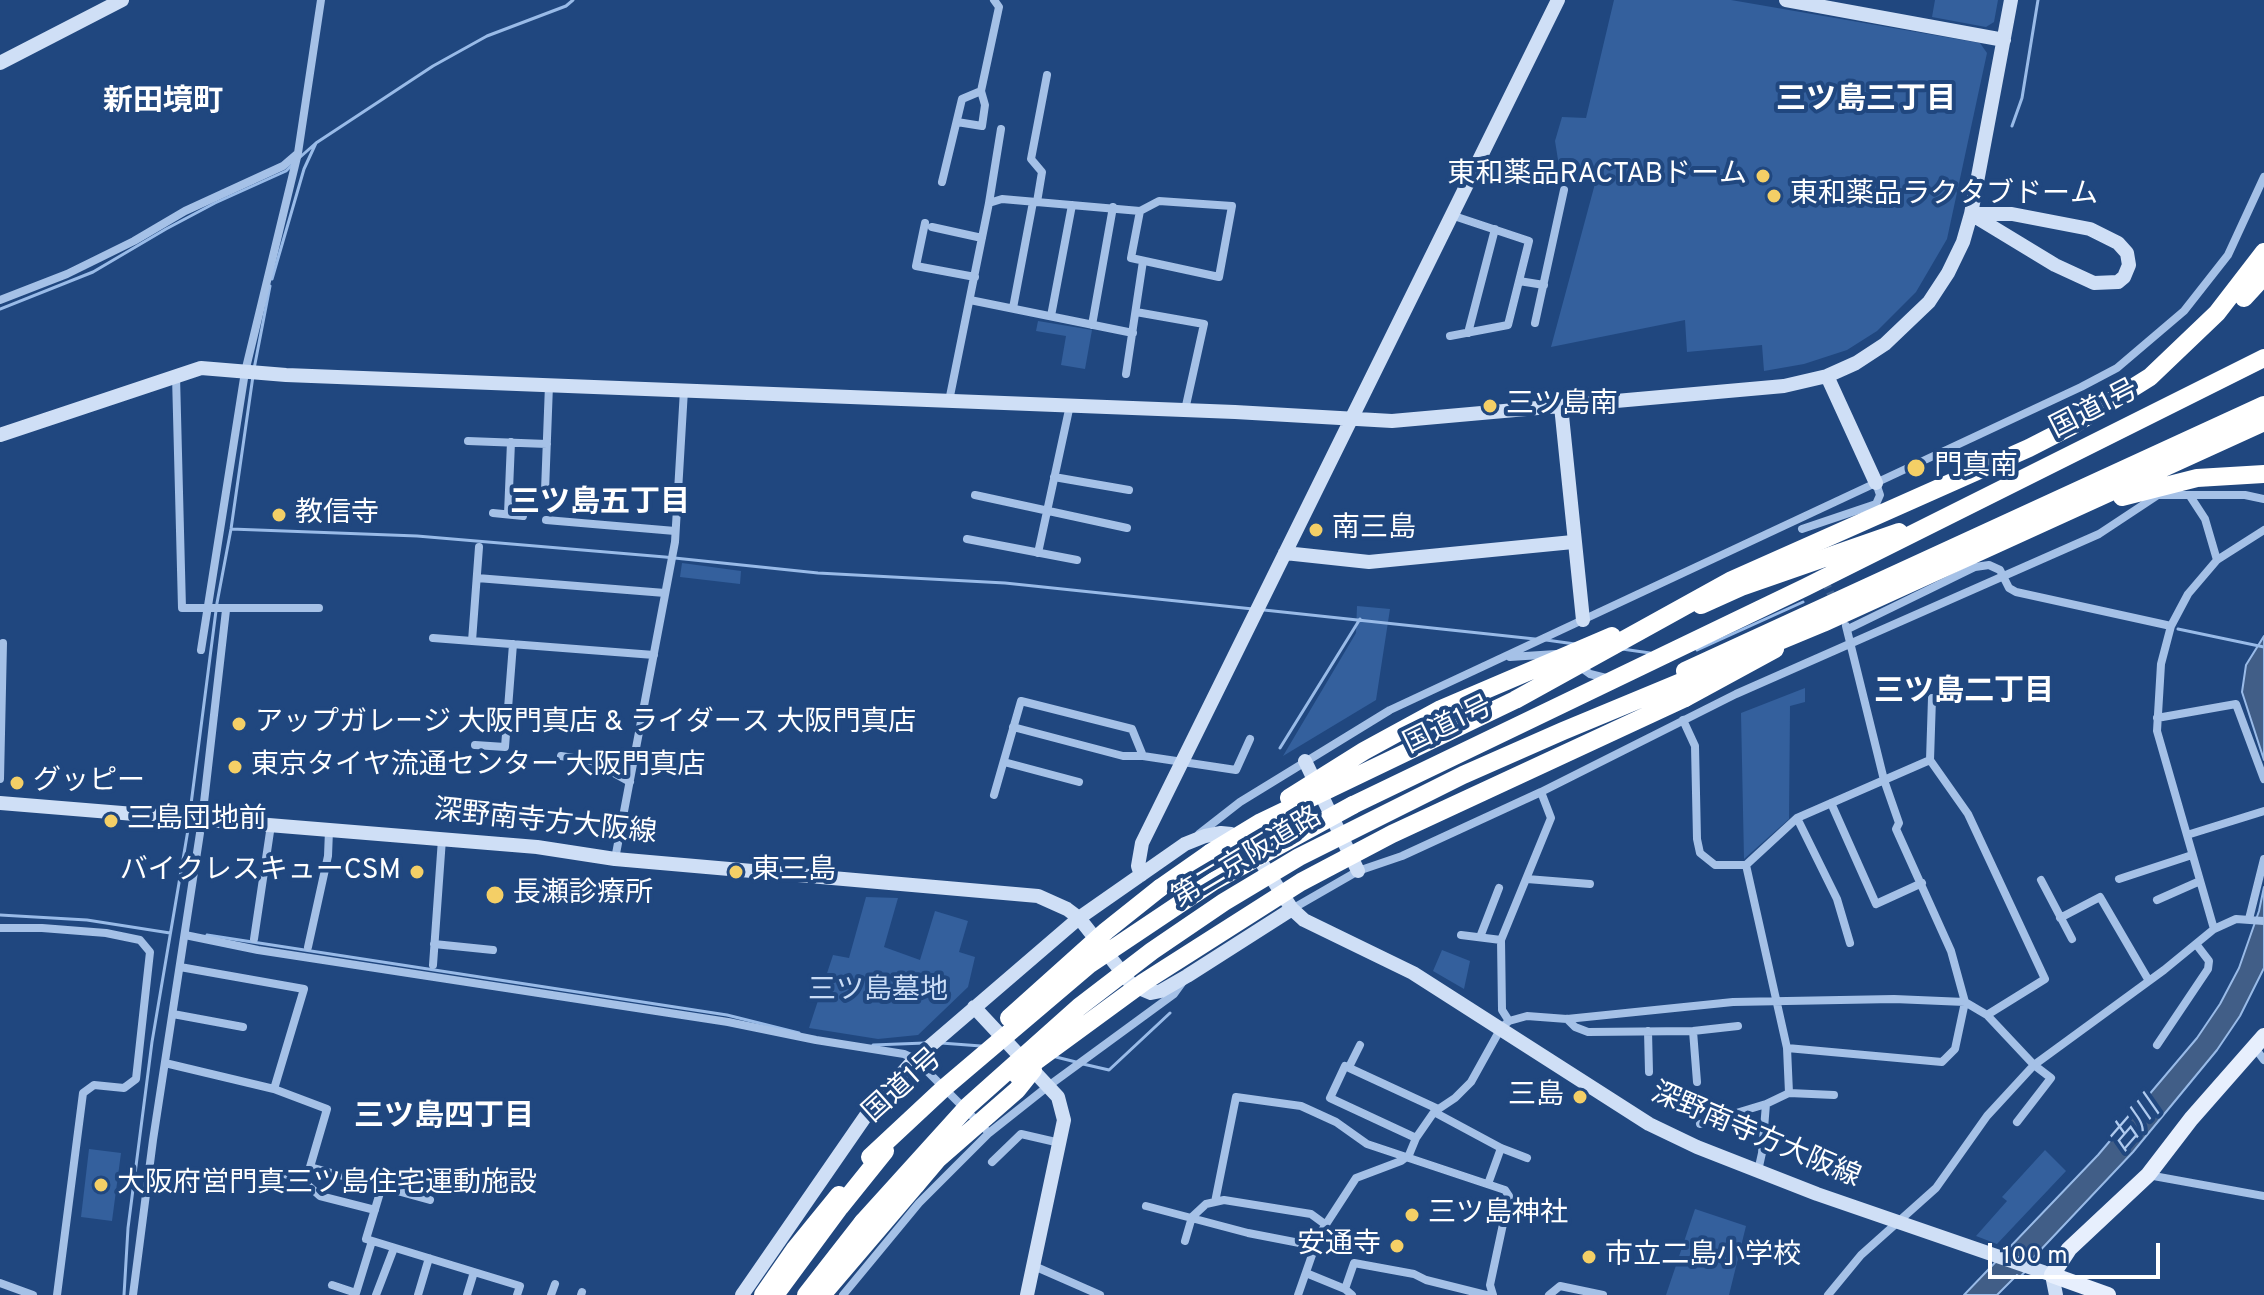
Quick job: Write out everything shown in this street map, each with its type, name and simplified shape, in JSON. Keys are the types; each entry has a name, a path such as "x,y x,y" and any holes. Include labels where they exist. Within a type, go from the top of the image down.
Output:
{"highway":[{"path":"2150,377 2217,313 2247,278 2264,252"},
{"path":"1210,853 1297,804 1515,700 1732,580 2029,448 2111,403 2150,377 2218,323 2264,276"},
{"name":"国道1号","path":"822,1295 938,1159 984,1128 1088,1005 1153,945 1221,897 1455,755 1940,521 2264,358"},
{"name":"国道1号","path":"763,1295 795,1249 870,1157 944,1088 1090,964 1182,901 1356,813 1461,770 1853,596 2264,405"},
{"path":"1959,561 2264,422"},
{"path":"1959,561 2116,499 2158,486 2197,478 2264,474"},
{"path":"1210,853 1344,762 1441,709 1549,661 1694,608 1741,587 1895,532 1940,521"},
{"name":"第二京阪道路","path":"806,1295 863,1222 947,1127 1013,1063 1152,951 1224,902 1299,857 1463,775 1823,623 1959,561"},
{"path":"863,1222 956,1127 1026,1068 1144,982 1236,921 1301,882 1392,834 1685,698 1773,650 1853,596"},
{"name":"第二京阪道路","path":"775,1295 840,1207 904,1129 992,1034 1106,931 1210,853"}],"main road":[{"path":"2108,1295 2052,1275 2069,1249 2148,1175 2191,1119 2261,1048"}],"street":[{"path":"0,63 122,0"},
{"path":"201,650 245,372 257,312 298,153 321,0"},
{"path":"957,122 982,126 985,105 981,91 999,7 994,0"},
{"path":"1141,875 1138,866 1142,843 1558,0"},
{"path":"1786,0 2004,40"},
{"path":"0,435 201,368 1392,421 1784,386 1827,376 1856,363 1885,344 1929,302 1963,242 1971,214 2011,0"},
{"path":"1013,308 1042,172 1031,159 1047,75"},
{"path":"942,182 962,99 981,91"},
{"path":"949,401 1001,129"},
{"path":"0,300 67,274 134,241 185,211 283,166 298,153"},
{"path":"1801,529 1876,483 2117,368 2193,301 2228,255 2264,177"},
{"path":"1535,323 1564,190"},
{"path":"989,203 1002,199 1140,211 1159,201 1232,206 1219,277 1131,258 1140,211"},
{"path":"1051,316 1072,205"},
{"path":"1092,325 1113,207"},
{"path":"1450,336 1508,325 1529,241 1451,214"},
{"path":"1971,214 2012,214 2090,229 2118,243 2127,253 2129,265 2118,282 2094,283 2055,265 1971,214"},
{"path":"975,277 916,266 928,225 982,238"},
{"path":"1468,333 1495,229"},
{"path":"1126,374 1143,261"},
{"path":"1519,281 1544,285"},
{"path":"970,300 1133,333"},
{"path":"1136,312 1204,324 1185,410"},
{"path":"176,376 182,608 319,608"},
{"path":"1185,844 1240,802 1390,710 1583,620 1801,529 1876,504 1880,495 1876,483 1827,376"},
{"path":"545,491 549,385"},
{"path":"615,859 675,531 684,390"},
{"path":"1038,553 1070,405"},
{"path":"1561,406 1583,620"},
{"path":"1292,909 1358,871 1402,856 1541,792 1683,720 2099,534 2161,495 2218,426"},
{"path":"468,441 547,444"},
{"path":"508,514 511,442"},
{"path":"1054,477 1129,490"},
{"path":"975,495 1127,528"},
{"path":"2161,495 2245,495 2264,499"},
{"path":"2190,496 2205,519 2217,560"},
{"path":"493,513 523,516"},
{"path":"546,520 675,531"},
{"path":"2214,929 2157,731 2161,664 2171,626 2188,594 2217,560 2264,530"},
{"path":"967,539 1077,560"},
{"path":"1285,553 1369,562 1573,542"},
{"path":"472,641 479,547"},
{"path":"1787,1048 1942,1062 1955,1049 1965,1002 1951,951 1896,829 1899,823 1884,780 1847,628 1975,567 1995,566 2009,588 2016,592 2171,626"},
{"path":"477,578 665,593"},
{"path":"133,1295 185,935 193,819 226,610"},
{"path":"433,638 654,655"},
{"path":"0,779 3,643"},
{"path":"475,745 505,747 513,644"},
{"path":"1501,658 1558,655 1569,658 1590,674 1620,678"},
{"path":"1932,698 1930,760 1968,814 2045,979 1987,1015"},
{"path":"994,795 1021,701 1132,729 1143,756"},
{"path":"2157,718 2236,704 2264,779"},
{"path":"1683,720 1695,746 1700,853 1715,865 1746,865 1797,818 1930,760"},
{"path":"1013,727 1123,756 1182,760 1236,770 1250,739"},
{"path":"561,756 592,761 630,782"},
{"path":"1305,761 1358,871"},
{"path":"1004,762 1079,782"},
{"path":"1505,1024 1501,940 1551,818 1541,792"},
{"name":"深野南寺方大阪線","path":"0,803 537,847 615,859 1038,896 1079,918 1132,985 1142,991 1161,991 1292,909"},
{"path":"1831,803 1876,904 1922,883"},
{"path":"2187,835 2264,811"},
{"path":"1797,818 1837,899 1850,943"},
{"path":"254,939 271,825"},
{"path":"308,947 328,856 329,830"},
{"name":"深野南寺方大阪線","path":"1079,918 1185,844 1221,833 1243,838 1292,909 1304,920 1413,973 1505,1024 1649,1124 1757,1172 2052,1275"},
{"path":"433,965 442,839"},
{"path":"2119,879 2192,855"},
{"path":"2251,919 2264,859"},
{"path":"1746,865 1787,1048 1789,1093"},
{"path":"1527,879 1590,884"},
{"path":"2041,880 2072,939"},
{"path":"2157,900 2200,881"},
{"path":"1480,937 1499,888"},
{"path":"2060,918 2100,897 2149,981"},
{"path":"742,1295 874,1104 915,1059 1079,918"},
{"path":"1828,1295 1894,1222 1936,1188 1987,1116 2034,1065 2214,929 2236,919 2264,921"},
{"path":"0,928 106,933 140,940 150,952 136,1079 124,1088 94,1085 83,1093 57,1295"},
{"path":"185,935 258,950 728,1022 904,1054 915,1059 984,1128"},
{"path":"1461,935 1501,940"},
{"path":"434,944 493,950"},
{"path":"2157,1045 2208,969 2209,961 2196,944"},
{"path":"180,967 304,989 274,1089"},
{"path":"843,1295 984,1128 1047,1087 1174,994 1187,976"},
{"path":"1298,1295 1315,1246 1356,1178 1409,1155 1416,1138 1436,1111 1471,1082 1505,1024 1527,1016 1567,1019 1733,1002 1894,999 1965,1002 1987,1015 2034,1065 2051,1078 2017,1122"},
{"path":"974,1007 1058,1097 1064,1120 1027,1295"},
{"path":"173,1014 243,1027"},
{"path":"1567,1019 1575,1027 1588,1032 1693,1031 1738,1026"},
{"path":"1648,1031 1649,1072"},
{"path":"1693,1031 1697,1082"},
{"path":"1349,1067 1360,1045"},
{"path":"165,1063 274,1089 327,1109 310,1167 430,1200"},
{"path":"1416,1138 1330,1098 1345,1066 1436,1111 1501,1148 1527,1158"},
{"path":"1700,1124 1766,1104 1789,1093 1834,1095"},
{"path":"1215,1202 1236,1097 1301,1106 1336,1122 1367,1144 1409,1155 1505,1190 1509,1196 1490,1285 1493,1295"},
{"path":"1757,1172 1762,1153 1766,1104"},
{"path":"992,1162 1021,1134 1061,1143"},
{"path":"1488,1184 1501,1148"},
{"path":"284,1174 301,1179 320,1196 375,1210"},
{"path":"2148,1175 2264,1196"},
{"path":"382,1186 366,1239 520,1286 517,1295"},
{"path":"1185,1241 1192,1217 1206,1204 1224,1200 1311,1214 1326,1225"},
{"path":"1146,1206 1248,1233 1315,1246"},
{"path":"332,1285 356,1293 372,1241"},
{"path":"376,1295 394,1248"},
{"path":"418,1295 429,1258"},
{"path":"1306,1273 1348,1292 1354,1263 1414,1274 1486,1295"},
{"path":"1034,1266 1100,1295"},
{"path":"467,1295 474,1272"},
{"path":"2052,1275 2056,1295"},
{"path":"0,1283 33,1295"},
{"path":"551,1295 555,1284"},
{"path":"1549,1295 1560,1286 1603,1295"}],"green space":[{"name":"東和薬品ラクタブドーム","path":"1614,0 1731,0 1980,43 1987,53 1947,239 1916,292 1877,331 1847,350 1804,364 1764,371 1762,345 1687,352 1685,320 1551,347 1596,180 1559,166 1555,141 1562,117 1586,118"},
{"path":"1935,0 1998,0 1994,22 1986,27 1932,17"},
{"path":"1038,321 1092,330 1085,369 1061,365 1066,336 1036,331"},
{"path":"682,563 741,571 740,584 680,577"},
{"path":"1357,606 1390,609 1376,700 1283,756 1356,633"},
{"path":"1805,688 1805,702 1790,706 1789,819 1744,859 1741,713"},
{"name":"三ツ島墓地","path":"866,897 898,898 884,947 920,960 935,911 968,921 959,952 975,957 968,987 918,1035 878,1039 809,1028 833,955 849,958"},
{"path":"1442,950 1470,961 1464,989 1433,971"},
{"name":"大阪府営門真三ツ島住宅運動施設","path":"89,1149 121,1153 112,1221 81,1217"},
{"path":"2045,1150 2066,1171 1997,1244 1976,1236 2007,1201 2002,1197"},
{"path":"1695,1209 1746,1226 1729,1295 1666,1295"}],"water":[{"path":"2264,636 2264,760 2242,692 2246,665"},
{"name":"古川","path":"2264,887 2264,968 2240,1016 2217,1050 2133,1152 2033,1258 2035,1261 2020,1277 2017,1275 1997,1295 1964,1295 2098,1155 2197,1038 2239,968"}],"waterway":[{"path":"298,159 316,143 433,66 487,36 566,6 573,0"},
{"path":"2012,126 2022,98 2038,0"},
{"path":"272,279 304,169 316,143"},
{"path":"0,309 93,272 166,229 286,171 293,164"},
{"path":"254,369 270,286"},
{"path":"190,812 217,603 253,376"},
{"path":"231,529 417,536 818,573 1005,583 1253,609"},
{"path":"1697,650 1803,602"},
{"path":"1264,610 1535,639"},
{"path":"1280,748 1360,619"},
{"path":"2178,629 2264,647"},
{"path":"1546,640 1575,644"},
{"path":"1622,649 1650,653"},
{"path":"124,1295 128,1228 152,1042 189,824"},
{"path":"0,915 87,920 170,933"},
{"path":"207,935 727,1015 799,1033"},
{"path":"1083,1064 1109,1070 1170,1013"},
{"path":"873,1045 925,1043"},
{"path":"941,1043 981,1046"},
{"path":"1056,1057 1076,1062"}],"tunnel":[{"path":"1815,559 1834,601"}],"place":[{"name":"東和薬品RACTABドーム","path":"1763,176"},
{"name":"東和薬品ラクタブドーム","path":"1774,196"},
{"name":"三ツ島南","path":"1490,406"},
{"name":"門真南","path":"1916,468"},
{"name":"教信寺","path":"279,515"},
{"name":"南三島","path":"1316,530"},
{"name":"アップガレージ 大阪門真店 & ライダース 大阪門真店","path":"239,724"},
{"name":"東京タイヤ流通センター 大阪門真店","path":"235,767"},
{"name":"グッピー","path":"17,783"},
{"name":"三島団地前","path":"111,821"},
{"name":"バイクレスキューCSM","path":"417,872"},
{"name":"東三島","path":"736,872"},
{"name":"長瀬診療所","path":"495,895"},
{"name":"三島","path":"1580,1097"},
{"name":"大阪府営門真三ツ島住宅運動施設","path":"101,1185"},
{"name":"三ツ島神社","path":"1412,1215"},
{"name":"安通寺","path":"1397,1246"},
{"name":"市立二島小学校","path":"1589,1257"}],"district":[{"name":"三ツ島三丁目","path":"1866,102"},
{"name":"新田境町","path":"163,104"},
{"name":"三ツ島五丁目","path":"600,505"},
{"name":"三ツ島二丁目","path":"1964,694"},
{"name":"三ツ島四丁目","path":"444,1119"}]}
